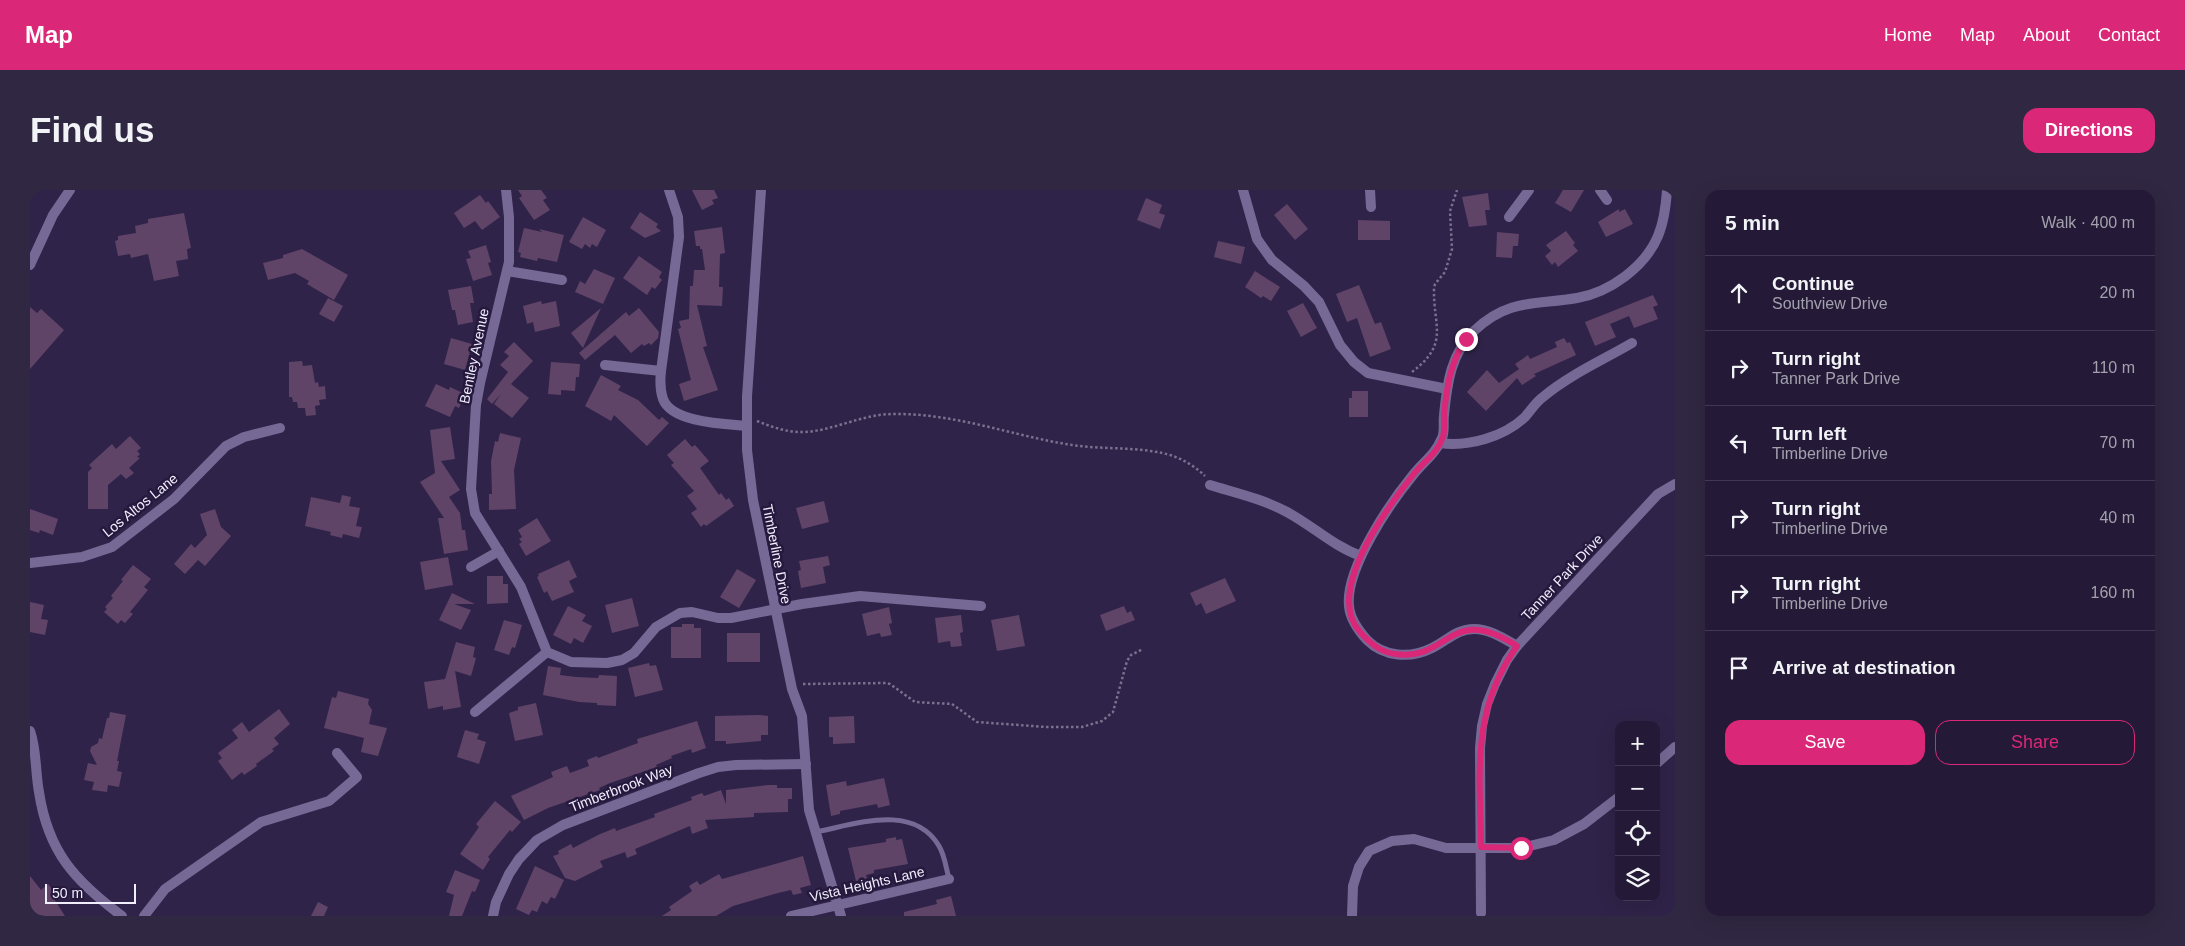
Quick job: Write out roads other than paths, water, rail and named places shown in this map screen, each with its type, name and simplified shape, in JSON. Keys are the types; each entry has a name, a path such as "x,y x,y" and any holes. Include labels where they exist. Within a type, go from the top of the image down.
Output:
{"street":[{"path":"30,265 53,215 70,190"},
{"name":"Bentley Avenue","path":"506,190 510,240 507,272 476,405 471,489 475,514 520,588 547,652"},
{"path":"669,190 678,217 679,238 661,371 660,387 663,400 672,410 705,422 747,421"},
{"name":"Timberline Drive","path":"761,190 747,421 752,500 791,685 802,716 809,810 839,904 841,916"},
{"path":"1243,190 1257,239 1272,260 1304,286 1319,302 1340,345 1354,362 1368,373 1447,389"},
{"path":"1370,190 1371,208"},
{"path":"1509,218 1530,190"},
{"path":"1600,190 1607,200"},
{"path":"1517,646 1485,630 1473,629 1448,636 1434,647 1421,653 1406,655 1393,654 1381,650 1368,641 1356,628 1349,606 1352,580 1361,556 1390,506 1414,474 1435,452 1440,443 1443,435 1450,372 1466,339 1486,320 1511,307 1525,303 1580,297 1598,292 1612,285 1643,260 1658,236 1667,190"},
{"path":"507,272 562,280"},
{"path":"1440,443 1456,445 1508,430 1524,417 1542,397 1574,376 1632,344"},
{"path":"605,365 661,371"},
{"name":"Los Altos Lane","path":"30,563 82,557 112,547 174,499 226,446 244,437 280,428"},
{"name":"Tanner Park Drive","path":"1481,913 1480,748 1482,726 1494,684 1517,646 1658,494 1675,484"},
{"path":"1210,485 1266,502 1288,512 1329,541 1361,556"},
{"path":"471,567 499,551"},
{"path":"475,712 547,652 571,662 607,663 622,660 634,653 656,627 680,613 692,612 718,618 731,618 802,604 860,596 980,606"},
{"path":"30,731 35,748 40,805 45,823 55,845 66,865 80,882 122,916"},
{"path":"1660,760 1675,747"},
{"path":"144,916 165,889 262,822 325,803 341,793 357,777 337,753"},
{"name":"Timberbrook Way","path":"494,916 502,887 519,859 537,840 563,825 718,767 806,764"},
{"path":"1352,916 1353,886 1359,867 1369,851 1392,841 1414,839 1446,848 1521,848 1554,840 1584,824 1615,800"},
{"name":"Vista Heights Lane","path":"791,916 949,879"}],"lane":[{"path":"815,832 884,820 903,820 912,823 925,831 938,844 949,879"}]}
